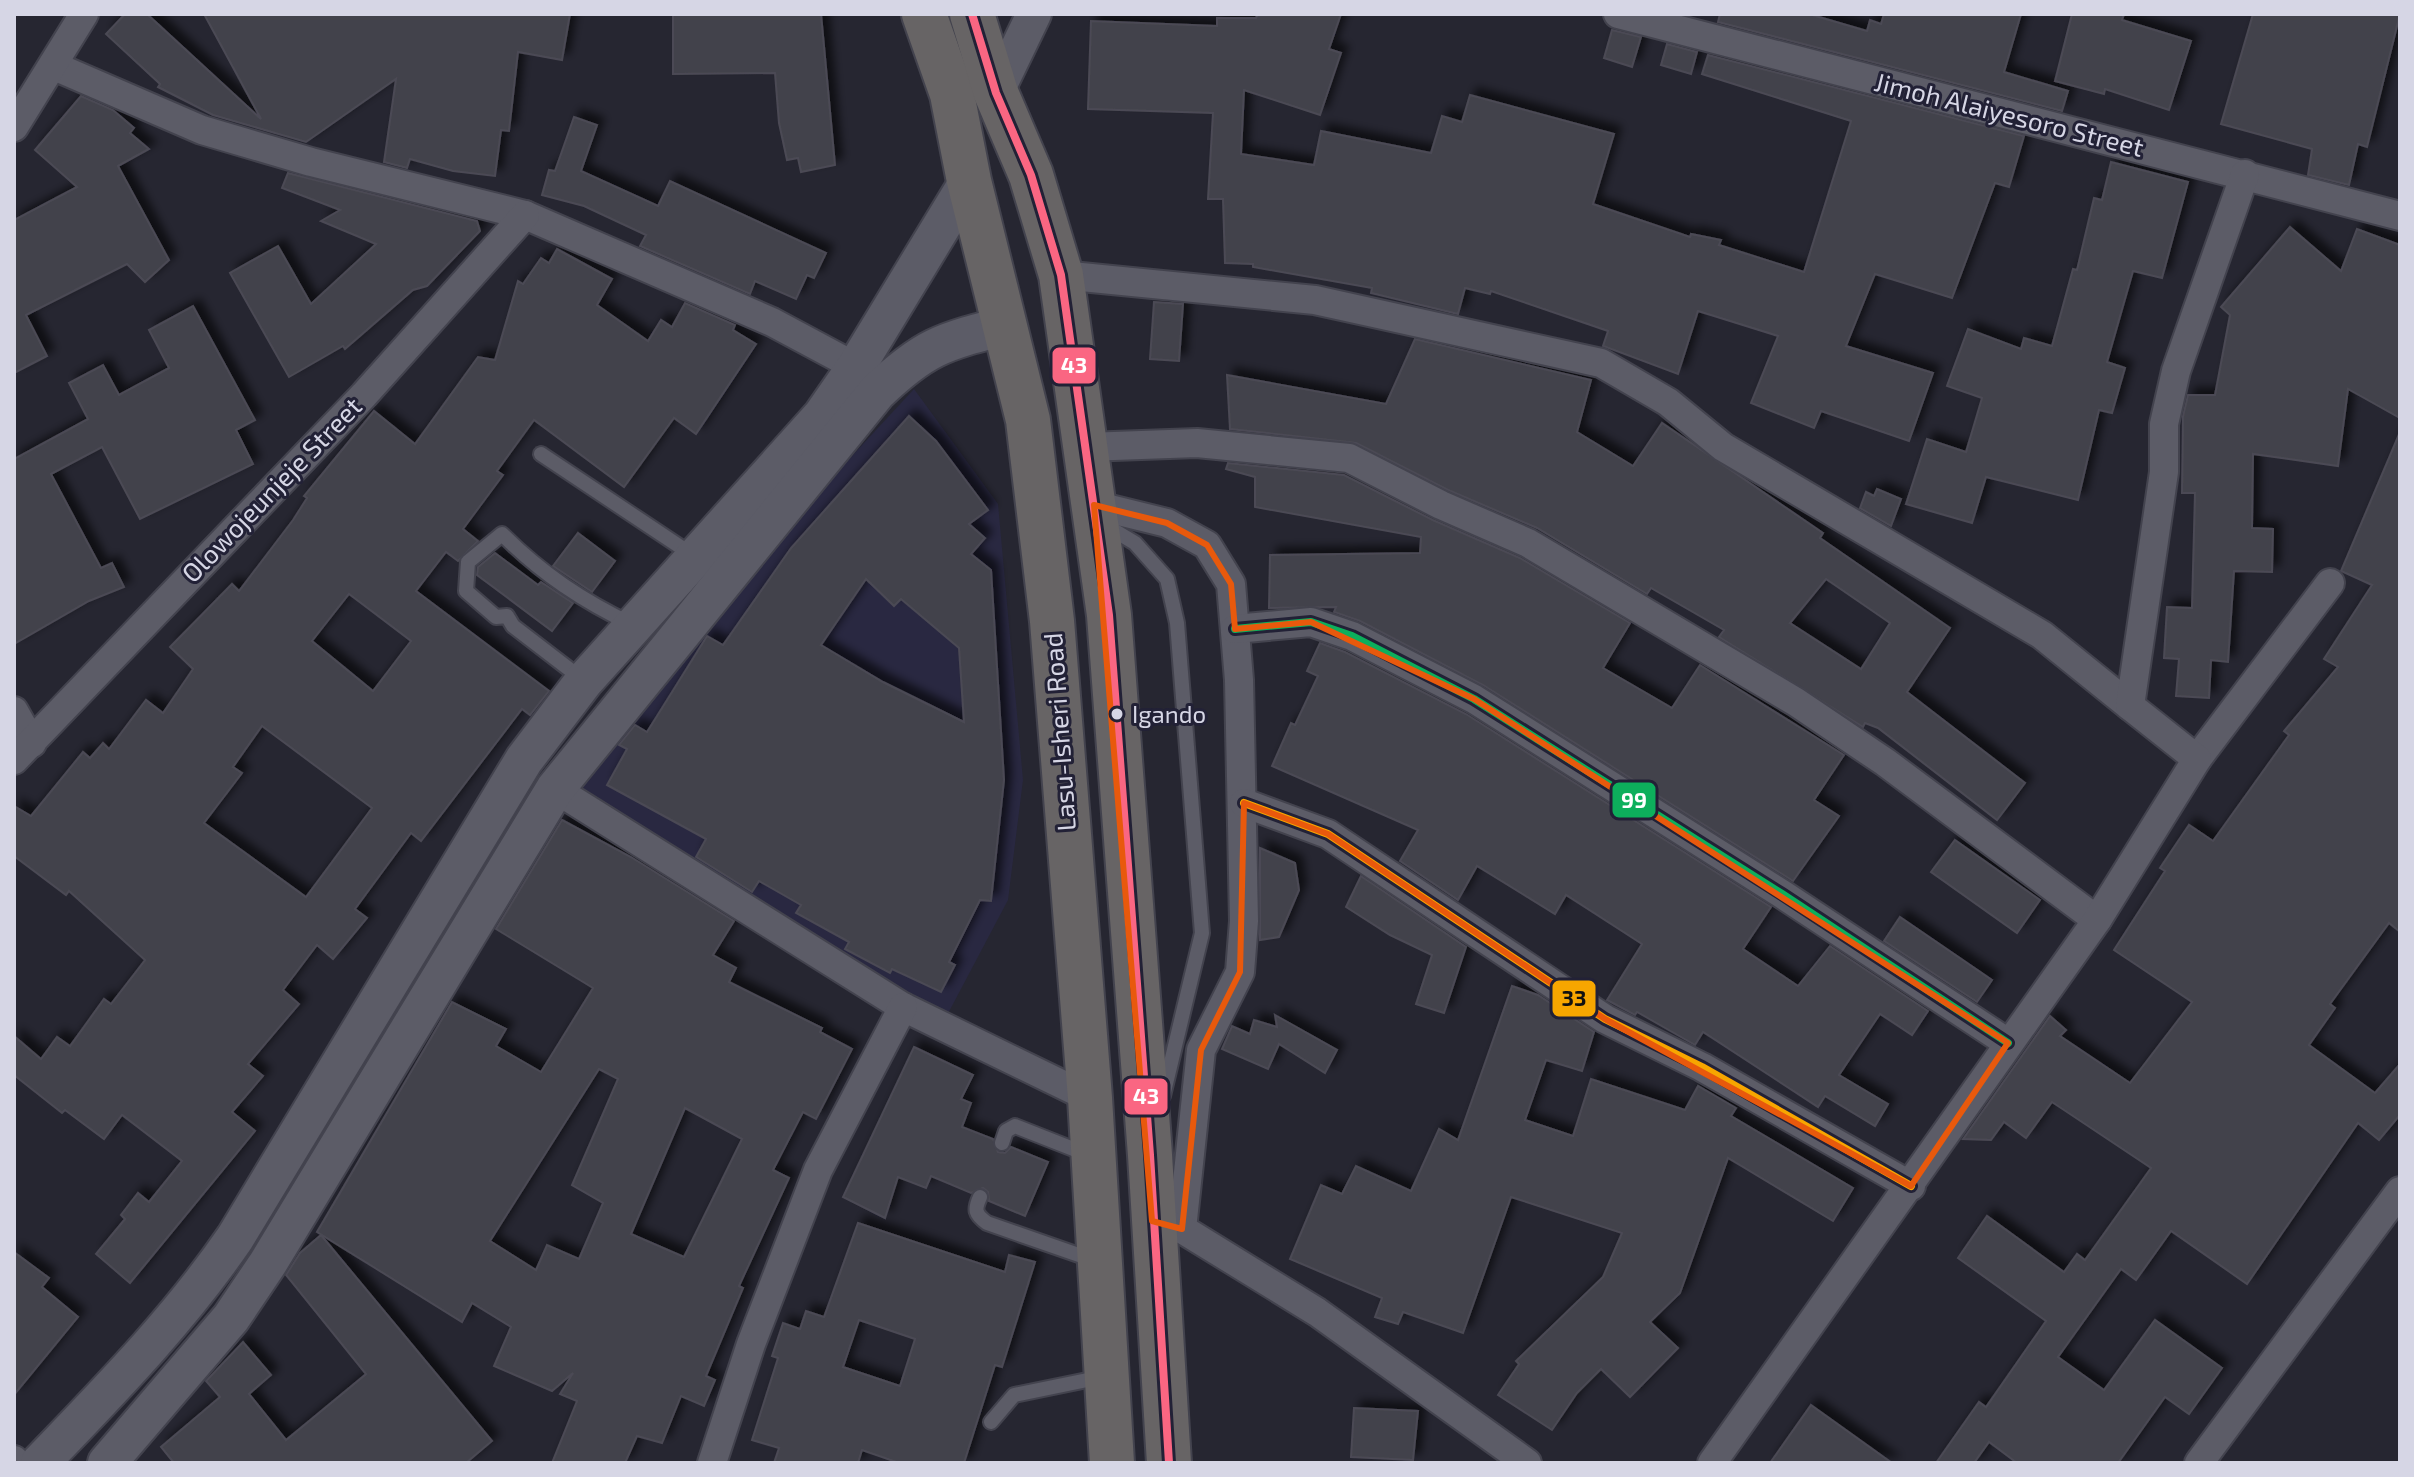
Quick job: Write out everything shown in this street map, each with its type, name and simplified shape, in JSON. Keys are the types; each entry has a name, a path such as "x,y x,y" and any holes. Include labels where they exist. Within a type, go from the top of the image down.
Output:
{"main road":[{"name":"Lasu-Isheri Road","path":"924,14 952,94 969,181 1028,420 1052,621 1090,1098 1112,1463"},
{"path":"972,14 996,93 1031,175 1061,275 1109,615 1150,1155 1167,1225 1169,1463"},
{"path":"40,1463 160,1338 198,1292 235,1238 524,760 584,681 822,416 856,367 969,181"},
{"path":"107,1463 231,1318 268,1263 555,789 877,392 907,364 940,343 1004,326"}],"street":[{"path":"14,127 84,14"},
{"path":"996,93 1034,14"},
{"name":"Jimoh Alaiyesoro Street","path":"1618,14 2400,216"},
{"path":"54,66 202,130 525,215 697,288 856,367"},
{"path":"2130,706 2164,472 2164,424 2176,371 2245,174"},
{"name":"Olowojeunjeje Street","path":"23,752 364,395 525,215"},
{"path":"1061,275 1315,300 1601,363 1668,402 1723,447 2042,635 2197,759"},
{"path":"1086,447 1197,443 1349,458 1441,505 1528,543 1796,702 1885,762 2097,920"},
{"path":"1094,512 1167,523 1207,545 1231,584 1244,803 1244,921 1240,972 1201,1050 1167,1225 1317,1312 1527,1463"},
{"path":"1712,1463 2097,920 2197,759 2330,583"},
{"path":"1235,629 1311,622 1352,636 1474,699 1782,894 2008,1043"},
{"path":"14,711 23,752"},
{"path":"555,789 903,1007 1090,1098"},
{"path":"1244,803 1328,834 1605,1019 1702,1067 1911,1186"},
{"path":"712,1463 751,1344 818,1170 903,1007"},
{"path":"2199,1463 2400,1191"}],"lane":[{"path":"541,454 695,556"},
{"path":"1094,512 1135,543 1167,579 1177,623 1202,933 1150,1155"},
{"path":"584,681 513,626 507,616 496,617 466,591 468,562 502,534 547,576 590,605 634,625"},
{"path":"1102,568 1115,585 1124,612"},
{"path":"1139,1010 1151,956"},
{"path":"1002,1143 1006,1131 1015,1126 1094,1157"},
{"path":"980,1197 976,1215 987,1223 1099,1262"},
{"path":"991,1422 1014,1395 1107,1376"}],"highlighted area":[{"path":"1094,505 1167,523 1207,545 1231,584 1235,629 1311,622 1474,699 2008,1043 1911,1186 1605,1019 1328,834 1244,803 1240,972 1201,1050 1182,1229 1152,1221"}],"shaded area":[{"path":"914,389 998,504 1023,780 1008,900 943,1023 569,784 713,606"}],"building":[{"path":"125,14 147,14 261,119 204,14 570,14 562,60 518,52 509,131 501,130 495,176 453,171 410,159 407,168 384,162 396,79 306,142 213,115 158,87 160,84 106,34"},
{"path":"673,14 821,14 835,165 801,172 798,158 787,160 779,123 775,73 673,74"},
{"path":"1258,14 1341,14 1329,49 1341,53 1320,115 1244,90 1241,154 1314,165 1321,131 1431,153 1442,116 1462,122 1470,95 1614,134 1593,204 1690,237 1691,234 1721,240 1719,245 1804,272 1851,121 1702,74 1708,55 2024,136 2009,187 1995,183 1952,298 1875,274 1846,346 1933,373 1909,441 1821,411 1814,428 1751,403 1778,336 1698,311 1678,374 1603,346 1608,331 1491,291 1490,294 1465,288 1458,314 1371,293 1372,288 1253,267 1253,264 1225,263 1223,199 1208,199 1213,113 1088,109 1091,21 1217,26 1217,18 1256,18"},
{"path":"1720,14 1809,14 1867,31 1870,20 1881,24 1884,14 2021,14 2004,72 2068,91 2062,111 1718,22"},
{"path":"2072,14 2124,14 2122,20 2191,41 2169,110 2105,89 2104,94 2055,81"},
{"path":"2253,14 2400,14 2367,147 2358,144 2349,185 2308,175 2312,149 2221,124"},
{"path":"1612,30 1641,37 1632,67 1604,58"},
{"path":"1667,44 1697,52 1691,74 1661,65"},
{"path":"81,96 113,110 134,128 130,133 149,149 118,166 169,260 145,282 127,264 26,315 47,356 14,373 14,220 77,187 35,150"},
{"path":"574,117 597,125 581,171 658,206 670,181 826,253 814,278 807,275 796,299 755,281 750,294 640,246 646,235 584,206 542,195 549,170 555,171"},
{"path":"2111,162 2188,182 2162,278 2133,271 2107,362 2125,368 2112,413 2099,410 2078,500 1986,477 1972,523 1906,504 1927,439 1966,452 1982,398 1947,386 1968,329 2021,349 2024,338 2052,346 2073,269 2077,270 2094,198 2102,200"},
{"path":"288,173 477,221 480,231 427,286 413,290 345,349 343,346 289,377 230,273 278,246 311,304 376,244 321,221 340,210 282,188"},
{"path":"2290,227 2341,271 2357,229 2400,245 2400,418 2348,389 2338,466 2253,454 2252,528 2273,529 2272,572 2234,571 2228,662 2211,660 2209,698 2176,696 2179,659 2164,658 2167,607 2192,608 2195,493 2182,493 2183,416 2188,395 2215,395 2230,315 2221,307"},
{"path":"557,249 612,279 597,305 648,341 661,320 672,327 685,303 735,325 733,330 756,344 696,434 674,418 624,487 534,420 497,471 503,475 463,529 478,541 458,561 446,552 416,591 549,691 530,715 522,709 421,841 411,833 355,909 367,918 333,959 317,945 283,990 299,1004 248,1064 263,1076 232,1112 255,1131 130,1283 96,1254 125,1219 121,1215 138,1193 149,1202 182,1161 122,1115 104,1139 65,1110 62,1113 14,1075 14,1036 41,1059 57,1037 70,1046 104,999 111,1004 145,960 69,891 66,895 14,856 14,806 31,816 83,752 90,758 103,743 109,749 146,700 163,713 193,669 170,647 232,584 239,591 293,520 307,498 304,496 374,411 415,444 478,357 495,360 518,281 523,284 541,258 549,263","holes":["349,594 411,641 373,691 312,641","262,726 372,808 306,897 204,823 242,773 233,767"]},
{"path":"1154,302 1183,304 1179,361 1150,359"},
{"path":"193,306 255,420 236,430 253,464 140,519 102,447 51,474 101,568 112,563 124,587 89,601 14,644 14,459 88,419 69,383 103,365 119,395 169,368 149,330"},
{"path":"1415,339 1591,380 1577,432 1633,466 1662,423 1823,533 1820,538 1950,628 1907,692 2025,783 1997,820 1878,728 1865,723 1863,727 1719,637 1724,630 1651,588 1647,594 1537,528 1448,490 1356,443 1230,429 1227,375 1386,404","holes":["1826,579 1890,623 1861,669 1790,623"]},
{"path":"909,416 936,441 988,510 969,524 985,538 971,554 991,570 1004,780 991,901 980,900 949,962 955,965 941,992 892,969 890,973 845,949 849,942 796,913 801,905 759,881 752,892 696,857 706,839 607,785 627,749 619,745 635,725 647,732 707,636 723,645 791,548","holes":["866,579 894,606 901,599 959,648 964,722 883,682 821,645"]},
{"path":"2400,432 2400,932 2389,923 2330,1004 2335,1008 2309,1045 2375,1093 2400,1064 2400,1115 2379,1140 2358,1123 2247,1284 2171,1231 2136,1280 2121,1269 2058,1357 2104,1390 2155,1320 2222,1368 2189,1414 2165,1397 2118,1463 2017,1463 1989,1442 1974,1463 1936,1463 1979,1402 1986,1407 2046,1321 1958,1258 1987,1216 2064,1272 2077,1254 2085,1260 2151,1168 2052,1102 2026,1138 2004,1122 1991,1140 1963,1139 2050,1016 2066,1030 2060,1036 2130,1083 2192,1002 2114,950 2165,871 2160,868 2189,825 2213,841 2289,735 2284,731 2338,667 2324,659 2372,585 2341,571"},
{"path":"1228,463 1344,475 1433,520 1520,558 1630,623 1603,668 1672,708 1700,665 1844,755 1814,800 1839,816 1793,881 1483,685 1360,621 1334,612 1336,607 1269,608 1270,555 1420,553 1421,537 1255,507 1255,477 1226,469"},
{"path":"1877,489 1901,499 1891,526 1860,508 1866,492 1874,496"},
{"path":"578,533 615,561 592,592 553,566"},
{"path":"495,553 538,585 541,582 573,603 552,631 477,575 478,567"},
{"path":"1320,643 1345,652 1466,714 1771,907 1743,949 1798,986 1830,946 1928,1011 1912,1035 1880,1014 1839,1075 1888,1104 1875,1126 1825,1096 1818,1107 1703,1032 1695,1045 1637,1012 1635,1015 1607,1000 1642,944 1566,895 1555,914 1477,866 1458,900 1400,861 1418,830 1272,766 1291,723 1295,725 1318,676 1307,671"},
{"path":"562,820 631,857 734,921 713,955 736,968 729,982 822,1028 820,1032 852,1049 816,1119 803,1112 773,1170 789,1178 739,1286 743,1288 706,1376 715,1380 704,1406 681,1396 662,1443 637,1436 625,1463 552,1463 577,1401 560,1394 573,1373 552,1391 494,1366 511,1327 472,1303 462,1322 317,1232 452,1002 506,1029 496,1046 541,1072 593,988 496,929","holes":["599,1069 618,1079 572,1185 603,1203 579,1259 547,1245 536,1270 490,1241","685,1108 742,1139 684,1257 631,1234"]},
{"path":"1955,840 2040,900 2017,933 1931,872"},
{"path":"1260,848 1295,863 1299,890 1279,937 1260,940"},
{"path":"1361,876 1466,947 1444,1013 1416,1004 1432,955 1390,935 1346,907"},
{"path":"1900,917 1992,980 1977,1002 1884,941"},
{"path":"1512,986 1538,995 1594,1032 1582,1071 1546,1060 1525,1120 1573,1136 1591,1079 1685,1110 1698,1086 1736,1108 1731,1116 1853,1188 1833,1221 1728,1158 1680,1293 1650,1322 1678,1348 1630,1397 1601,1369 1577,1393 1552,1430 1498,1395 1519,1364 1516,1361 1603,1277 1622,1233 1511,1197 1463,1333 1403,1312 1398,1324 1375,1317 1382,1298 1290,1259 1321,1185 1342,1194 1356,1166 1411,1191 1439,1129 1458,1140"},
{"path":"1275,1015 1337,1050 1325,1073 1279,1044 1268,1069 1222,1049 1232,1026 1250,1034 1254,1020 1277,1027"},
{"path":"914,1047 973,1075 961,1099 971,1103 962,1127 993,1139 998,1152 1005,1153 1011,1147 1048,1162 1025,1216 989,1201 988,1192 983,1188 971,1193 931,1176 926,1188 898,1177 885,1218 843,1197"},
{"path":"858,1223 1005,1272 1009,1255 1035,1262 1002,1367 995,1365 964,1463 899,1463 862,1450 858,1463 774,1463 779,1448 752,1440 778,1358 772,1356 783,1323 800,1329 806,1311 824,1317","holes":["859,1320 915,1339 900,1386 843,1367"]},
{"path":"321,1235 492,1441 466,1463 174,1463 161,1447 220,1397 206,1381 243,1342 271,1375 249,1394 286,1440 366,1374 286,1275 300,1253"},
{"path":"14,1252 49,1278 42,1287 78,1317 14,1395"},
{"path":"1811,1405 1892,1463 1770,1463"},
{"path":"1354,1408 1418,1411 1413,1460 1351,1457"}],"transit line":[{"name":"43","path":"972,14 996,93 1031,175 1061,275 1109,615 1150,1155 1169,1463"},
{"name":"99","path":"1235,629 1311,622 1352,636 1474,699 1782,894 2008,1043"},
{"name":"33","path":"1244,803 1328,834 1605,1019 1702,1067 1911,1186"}],"place":[{"name":"Igando","path":"1117,714"}]}
